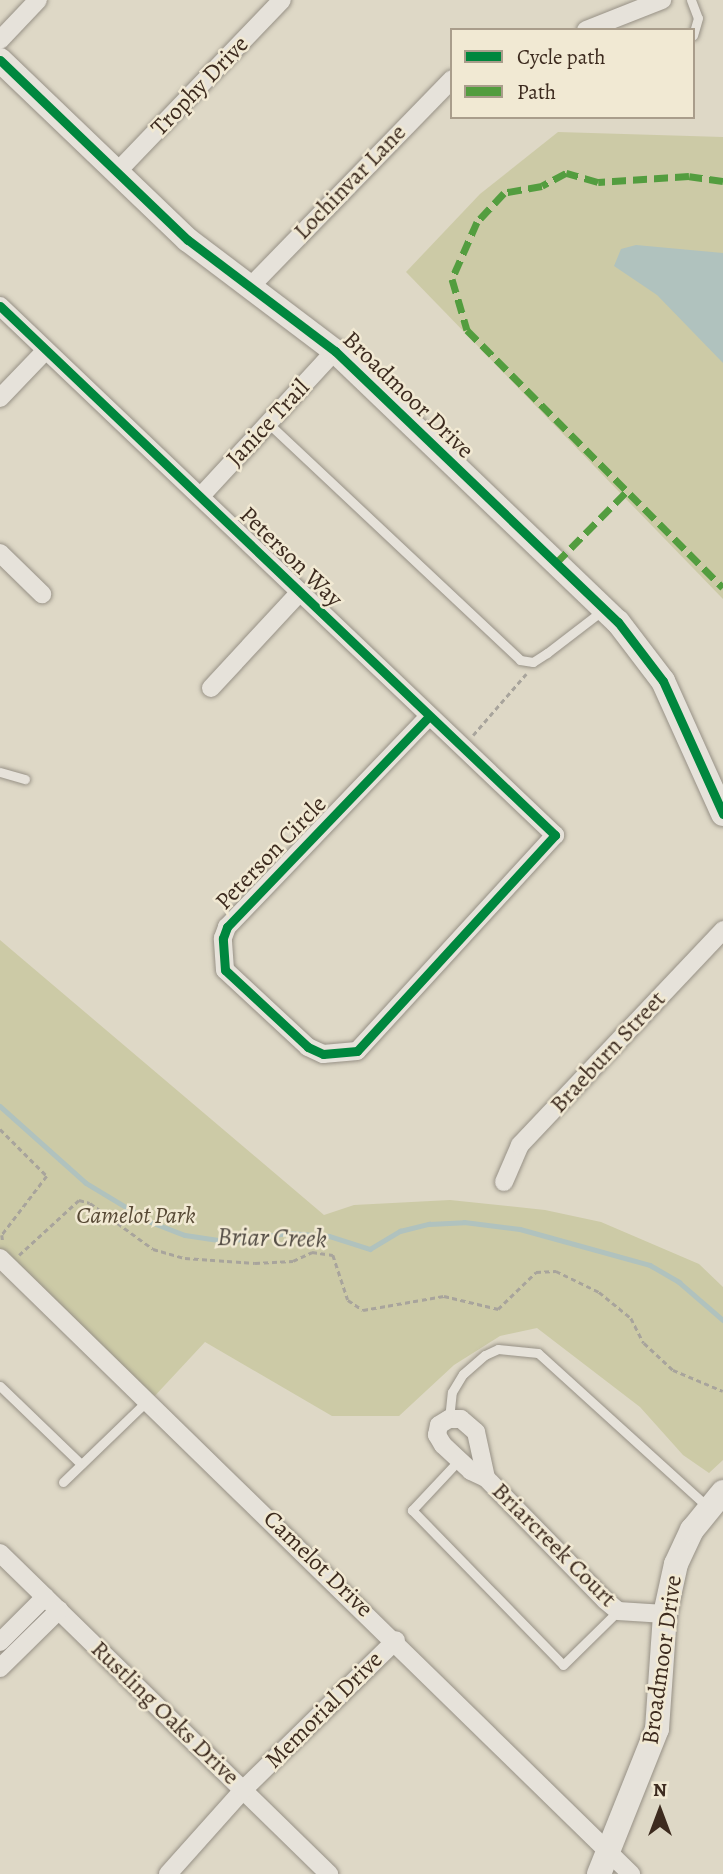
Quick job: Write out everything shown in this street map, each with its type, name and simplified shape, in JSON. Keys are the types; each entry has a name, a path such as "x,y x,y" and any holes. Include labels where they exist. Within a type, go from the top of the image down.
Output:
{"street":[{"path":"0,40 38,0"},
{"name":"Trophy Drive","path":"117,172 282,0"},
{"path":"599,28 619,25 662,0"},
{"name":"Broadmoor Drive","path":"0,60 188,240 335,351 641,647 663,681 723,814"},
{"name":"Lochinvar Lane","path":"250,287 450,81"},
{"name":"Peterson Way","path":"0,306 555,835"},
{"path":"0,398 46,350"},
{"name":"Janice Trail","path":"201,496 335,351"},
{"path":"0,553 42,594"},
{"path":"211,688 299,593"},
{"name":"Peterson Circle","path":"429,716 227,927 221,952 225,970 308,1047 323,1054 357,1051 555,835"},
{"name":"Braeburn Street","path":"504,1182 520,1145 723,930"},
{"name":"Camelot Drive","path":"7,1253 148,1400 396,1640 631,1874"},
{"name":"Briarcreek Court","path":"486,1478 476,1432 461,1419 449,1419 439,1425 437,1435 458,1460 486,1478 618,1611 665,1614"},
{"name":"Broadmoor Drive","path":"598,1874 657,1729 665,1614 681,1550 715,1500"},
{"name":"Rustling Oaks Drive","path":"0,1553 330,1874"},
{"path":"0,1642 45,1597"},
{"path":"0,1668 59,1610"},
{"name":"Memorial Drive","path":"168,1874 243,1790 396,1640"}],"lane":[{"path":"691,0 698,18 695,28"},
{"path":"268,423 520,660 533,662 604,609"},
{"path":"0,772 25,779"},
{"path":"449,1419 452,1392 463,1374 485,1355 509,1349 538,1353 715,1500"},
{"path":"0,1387 81,1464"},
{"path":"63,1482 148,1400"},
{"path":"458,1460 412,1510 563,1665 618,1611"}],"path":[{"path":"462,747 533,662"},
{"path":"0,1129 47,1176 2,1235 7,1253 26,1252 79,1200 90,1203 153,1249 185,1258 255,1263 293,1261 312,1252 333,1255 348,1300 363,1310 444,1296 498,1309 536,1272 556,1271 599,1292 631,1318 644,1343 673,1370 723,1391"}],"green space":[{"path":"558,132 723,137 723,599 406,272 480,194"},
{"name":"Camelot Park","path":"0,940 324,1215 354,1205 450,1200 545,1210 601,1222 699,1264 723,1287 723,1460 709,1473 683,1455 640,1407 537,1328 500,1336 454,1365 399,1416 332,1416 205,1342 151,1400 0,1255"}],"shaded area":[{"path":"636,245 723,253 723,363 657,295 614,266 621,249"}],"waterway":[{"name":"Briar Creek","path":"0,1106 86,1183 151,1222 185,1235 225,1241 288,1233 329,1236 370,1249 400,1231 429,1224 464,1222 520,1229 650,1265 679,1282 723,1320"}],"marked path":[{"path":"723,181 689,176 598,182 566,173 542,186 504,193 477,222 452,279 467,330 723,588"},
{"path":"556,563 627,491"}],"cycle path":[{"path":"0,60 188,240 335,351 618,622 663,681 723,814"},
{"path":"0,306 555,835 357,1051 323,1054 308,1047 225,970 223,938 227,927 429,716"}]}
